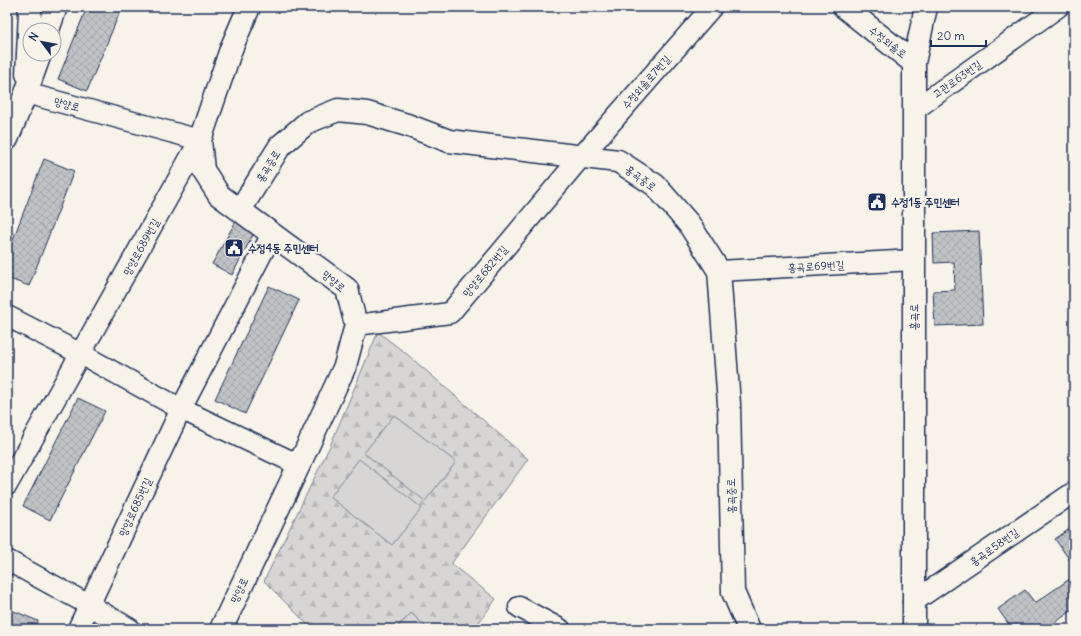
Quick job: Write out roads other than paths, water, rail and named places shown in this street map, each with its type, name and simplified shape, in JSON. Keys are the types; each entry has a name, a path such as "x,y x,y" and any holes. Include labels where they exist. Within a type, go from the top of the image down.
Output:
{"street":[{"path":"26,93 29,7"},
{"path":"51,22 56,7"},
{"name":"망양로","path":"221,629 345,366 356,325 347,289 219,195 203,170 200,140 231,49 249,7"},
{"name":"수정외솔로7번길","path":"581,157 712,7"},
{"name":"수정외솔로","path":"844,7 914,63"},
{"name":"홍곡로","path":"914,629 914,63 926,7"},
{"name":"고관로63번길","path":"914,110 1058,7"},
{"path":"7,139 37,62"},
{"name":"망양로","path":"26,93 200,140"},
{"name":"홍곡중로","path":"240,210 280,146 308,122 338,110 367,113 407,125 449,141 618,161 655,185 689,224 719,271 728,404 733,592 749,629"},
{"name":"망양로689번길","path":"7,486 200,140"},
{"name":"망양로682번길","path":"356,325 450,313 581,157"},
{"name":"망양로685번길","path":"78,629 182,409 272,234"},
{"name":"홍곡로69번길","path":"719,271 914,260"},
{"path":"7,316 182,409 299,465"},
{"name":"홍곡로58번길","path":"913,602 1074,492"},
{"path":"7,560 130,629"},
{"path":"519,607 560,629"}],"place":[{"name":"수정1동 주민센터","path":"877,202"},
{"name":"수정4동 주민센터","path":"234,248"}]}
